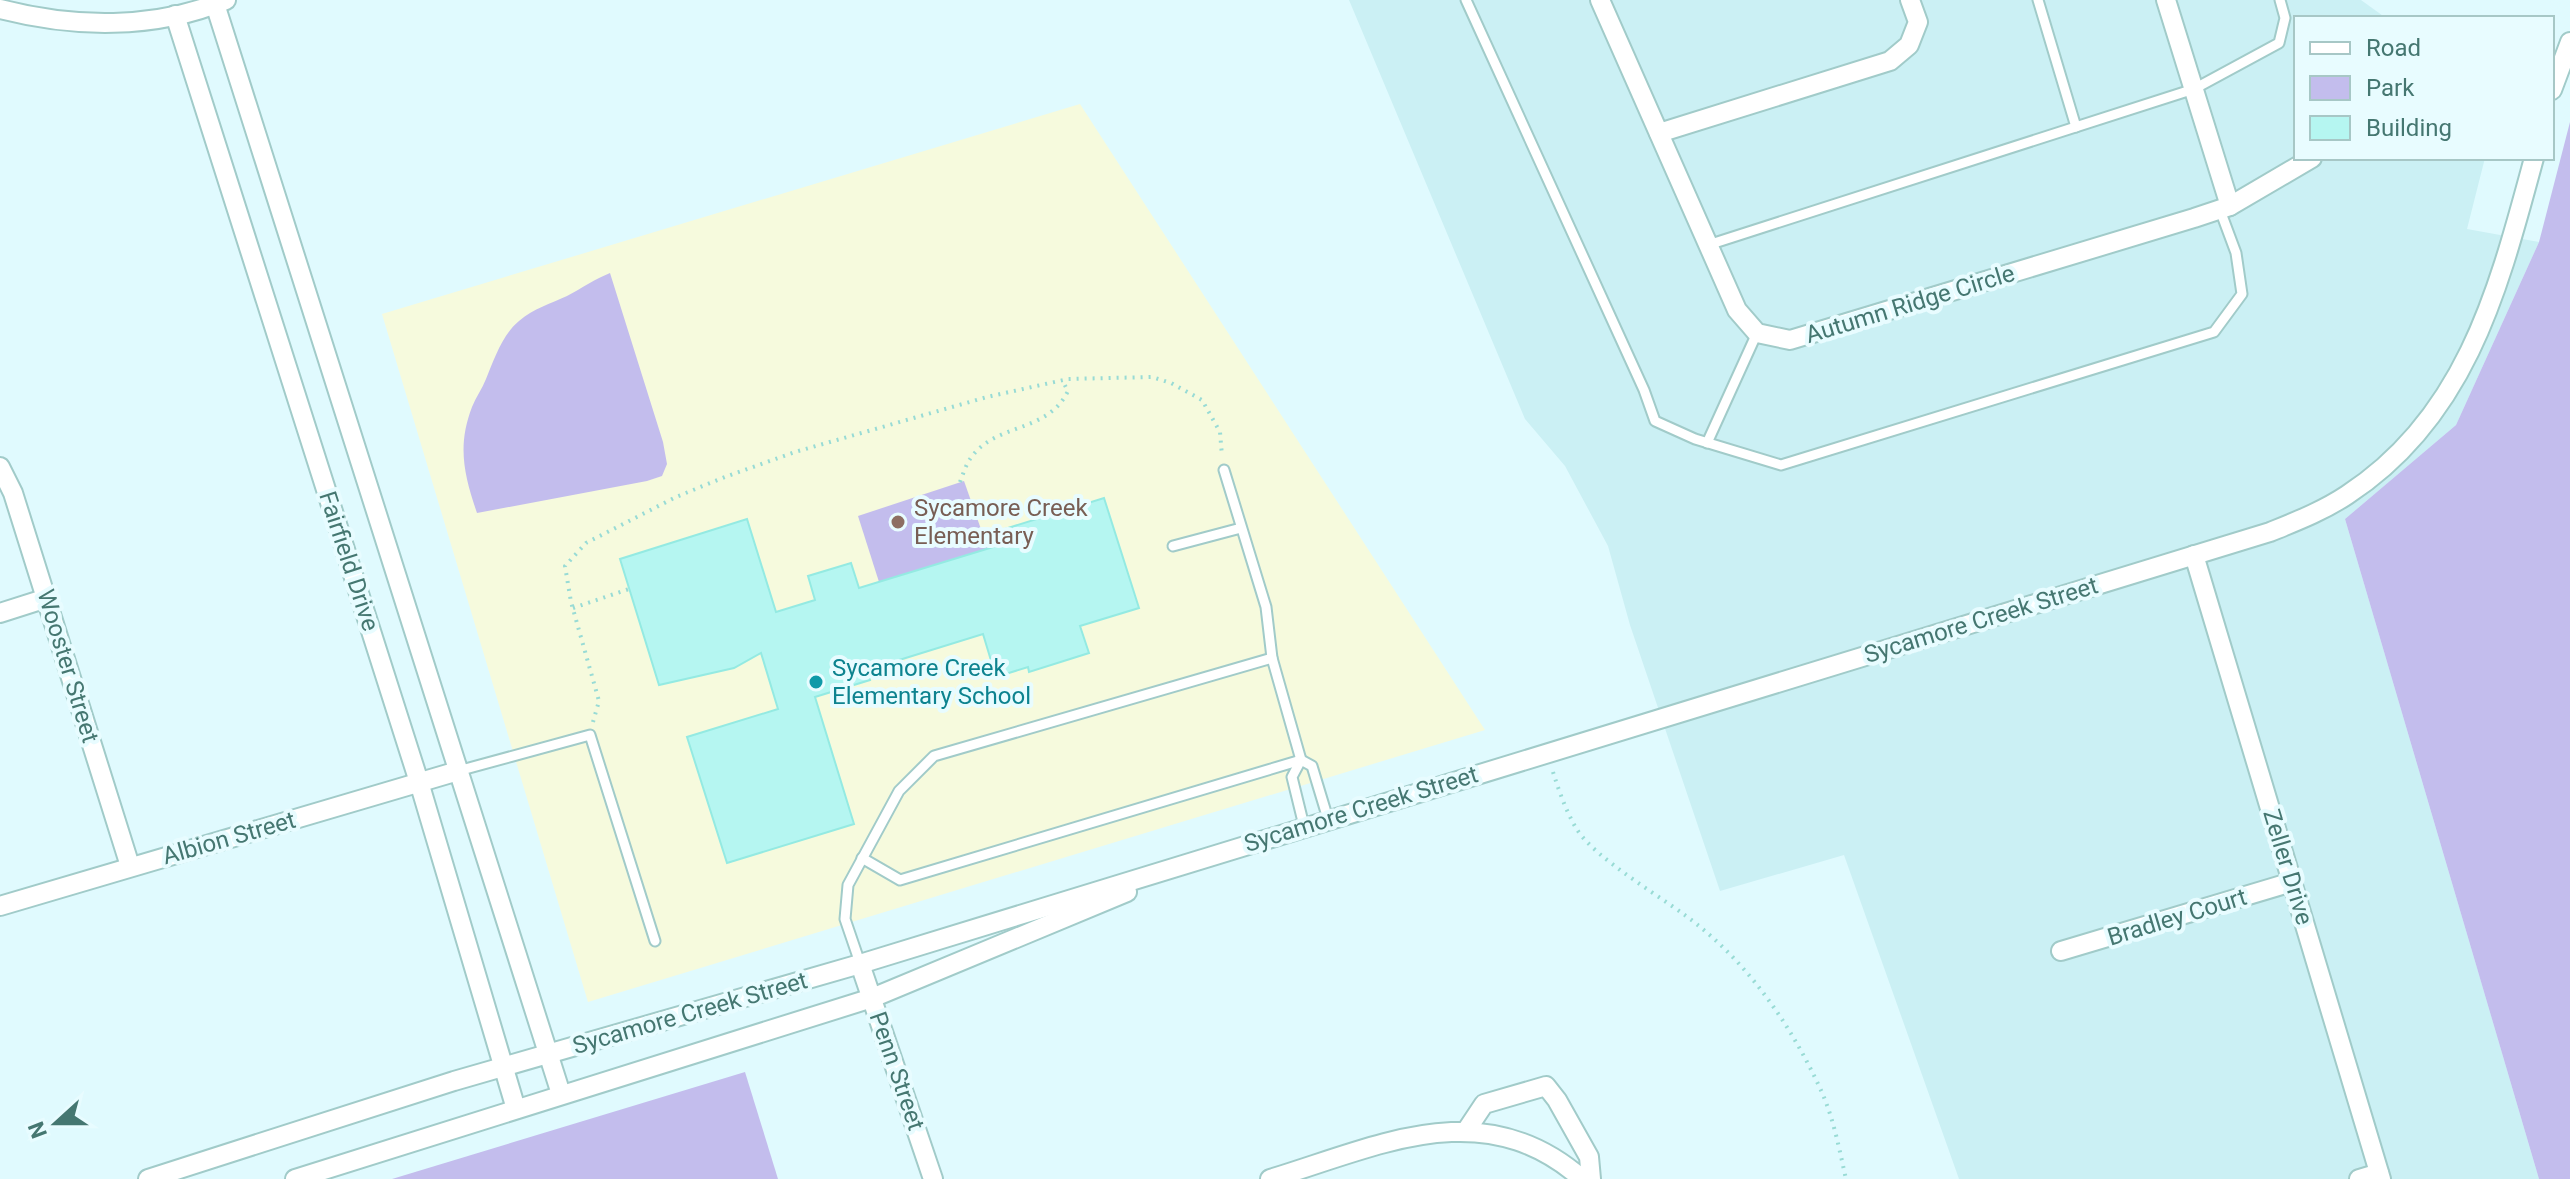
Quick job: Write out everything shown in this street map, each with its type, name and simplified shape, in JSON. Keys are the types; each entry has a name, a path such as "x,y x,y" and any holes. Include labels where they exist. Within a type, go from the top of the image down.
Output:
{"street":[{"path":"1600,0 1737,310 1757,333"},
{"path":"1659,133 1890,61 1909,45 1918,22 1910,0"},
{"path":"2166,0 2194,89 2225,208"},
{"name":"Fairfield Drive","path":"0,9 34,18 77,23 120,23 175,15 220,2 561,1094"},
{"name":"Fairfield Drive","path":"175,15 419,782 516,1109"},
{"path":"2554,85 2570,42"},
{"name":"Autumn Ridge Circle","path":"1757,333 1790,340 2225,208 2309,160"},
{"name":"Sycamore Creek Street","path":"148,1179 182,1174 454,1081 860,964 2270,532 2310,516 2346,496 2411,442 2459,374 2505,266 2533,160"},
{"name":"Wooster Street","path":"0,467 13,493 130,866"},
{"name":"Zeller Drive","path":"2194,555 2380,1176"},
{"path":"0,613 47,598"},
{"name":"Albion Street","path":"0,906 458,771"},
{"name":"Sycamore Creek Street","path":"295,1179 872,998 1231,848"},
{"name":"Bradley Court","path":"2061,951 2292,882"},
{"name":"Penn Street","path":"860,964 933,1179"},
{"path":"1466,1131 1484,1104 1546,1086 1589,1157 1591,1179"},
{"path":"1270,1179 1416,1135 1466,1131 1513,1138 1542,1150 1582,1179"},
{"path":"2359,1179 2380,1176"}],"lane":[{"path":"1466,0 1655,421 1707,443 1781,465 2214,332 2242,294 2225,208"},
{"path":"2038,0 2076,127"},
{"path":"1708,245 2194,89 2279,43 2285,18 2280,0"},
{"path":"1707,443 1757,333"},
{"path":"1224,470 1266,607 1272,658 1301,760 1292,777 1304,826"},
{"path":"1173,546 1241,528"},
{"path":"860,964 845,919 848,885 899,791 934,756 1272,658"},
{"path":"458,771 590,735 655,941"},
{"path":"862,858 900,880 1301,760 1312,766 1328,819"}],"path":[{"path":"590,735 599,701 573,608 565,566 586,543 676,497 795,452 987,397 1062,380 1152,377 1171,383 1202,400 1220,432 1224,470"},
{"path":"960,482 971,457 982,446 1038,421 1062,403 1068,391 1062,380"},
{"path":"573,608 629,589"},
{"path":"1547,752 1559,791 1577,830 1604,857 1701,927 1740,965 1780,1016 1820,1087 1835,1131 1846,1179"}],"shaded area":[{"path":"1349,0 2361,0 2383,16 2294,16 2294,160 2484,160 2467,229 2539,242 2456,425 2345,519 2539,1179 1959,1179 1844,855 1720,891 1630,625 1608,546 1565,466 1525,419"},
{"name":"Sycamore Creek Elementary","path":"1080,104 1485,730 588,1002 382,314"}],"green space":[{"path":"2570,122 2570,1179 2539,1179 2345,519 2456,425 2539,242"},
{"path":"610,273 663,442 667,464 662,476 477,513 464,460 467,421 503,340 530,313"},
{"path":"964,481 988,549 879,582 858,516"},
{"path":"745,1072 778,1179 392,1179"}],"building":[{"name":"Sycamore Creek Elementary School","path":"1104,498 1139,608 1080,626 1089,653 1029,672 1028,667 996,677 983,634 867,670 870,680 815,697 854,824 727,863 687,737 778,709 761,653 734,668 659,685 620,559 747,519 776,612 815,600 808,576 851,563 859,588 993,547 989,534"}],"place":[{"name":"Sycamore Creek Elementary","path":"898,522"},
{"name":"Sycamore Creek Elementary School","path":"816,682"}]}
